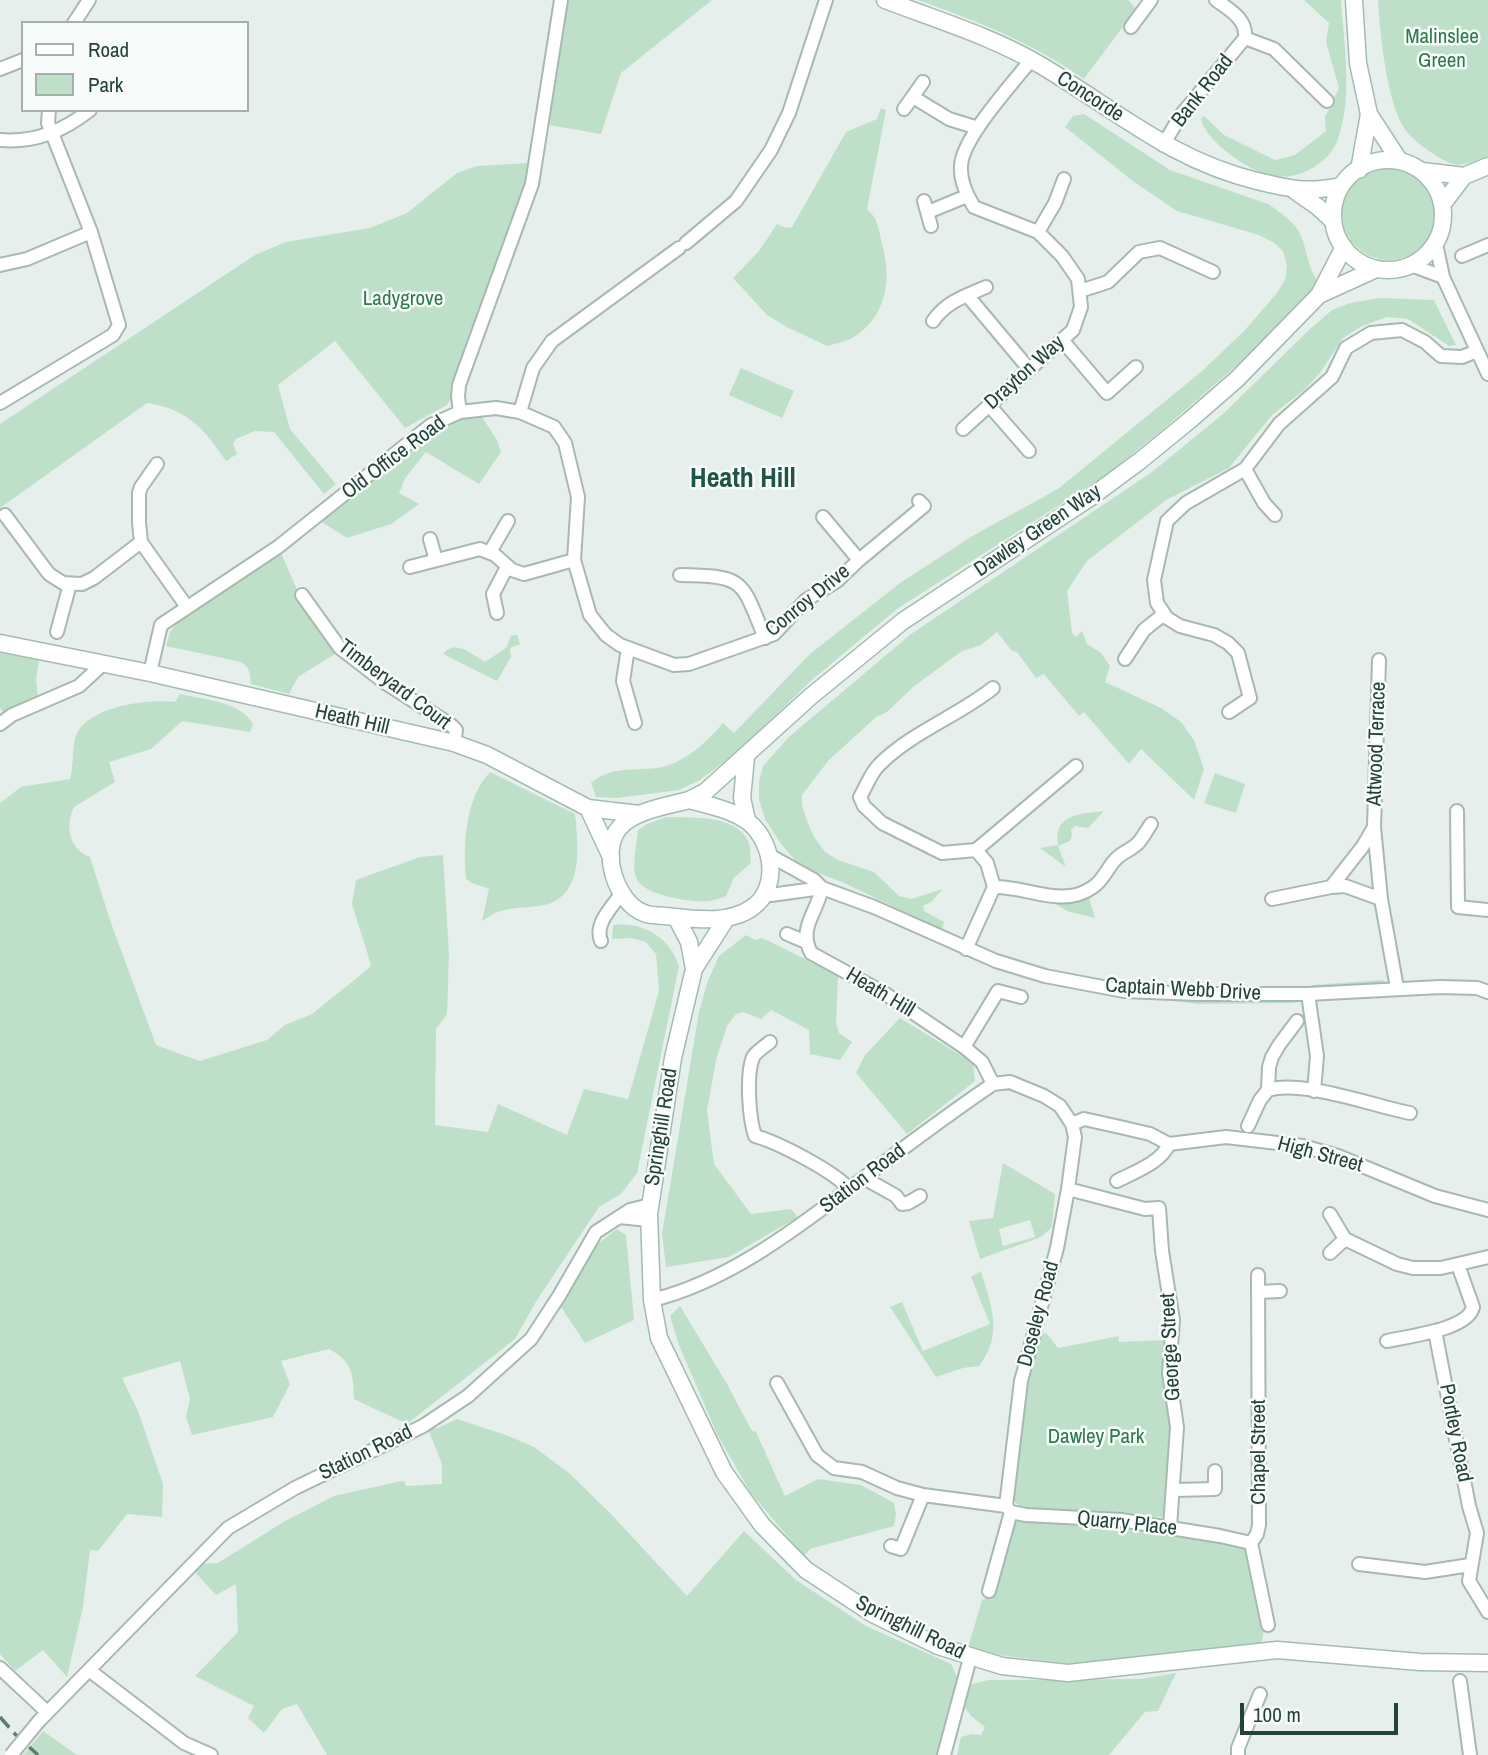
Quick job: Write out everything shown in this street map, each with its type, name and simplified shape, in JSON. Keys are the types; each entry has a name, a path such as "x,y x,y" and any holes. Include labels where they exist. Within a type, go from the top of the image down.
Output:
{"main road":[{"name":"Concorde","path":"885,0 998,44 1031,60 1163,145 1199,163 1234,176 1295,191 1341,186"},
{"path":"1354,0 1358,63 1369,114 1399,160"},
{"path":"1359,170 1369,114"},
{"path":"1423,171 1437,188 1442,205 1442,222 1436,244 1421,259 1396,270 1376,269 1361,262 1344,247 1333,221 1334,201 1341,186 1359,170 1380,162 1399,160 1423,171 1464,176 1488,166"},
{"path":"1442,205 1464,176"},
{"name":"Concorde","path":"1295,191 1333,221"},
{"name":"Dawley Green Way","path":"689,800 705,792 810,697 903,621 1091,497 1141,460 1237,379 1319,295 1344,247"},
{"name":"Dawley Green Way","path":"1319,295 1376,269"},
{"name":"Heath Hill","path":"0,643 150,673 454,743 487,755 588,808 639,814"},
{"path":"746,757 741,798 747,820 760,836 769,855 771,877 763,896 753,907 726,919 676,917 643,913 621,894 611,871 611,846 620,827 639,814 689,800 719,807 747,820"},
{"path":"588,808 611,858"},
{"name":"Springhill Road","path":"676,917 690,942 694,969"},
{"name":"Springhill Road","path":"726,919 694,969 673,1058 649,1213 652,1300 659,1338 724,1472 762,1525 806,1570 873,1614 938,1646 1002,1666 1068,1674 1277,1650 1459,1664 1488,1663"}],"street":[{"path":"75,21 89,0"},
{"path":"460,412 460,385 532,184 561,0"},
{"path":"520,412 533,368 552,341 682,246 736,201 771,150 789,113 826,0"},
{"path":"1131,27 1151,0"},
{"name":"Bank Road","path":"1163,145 1181,115 1245,38 1246,30 1239,16 1216,0"},
{"name":"Bank Road","path":"1245,38 1274,49 1327,101"},
{"path":"1031,60 971,137 961,164 964,188 974,207 1038,232 1062,256 1078,279 1080,291 1108,282 1139,252 1160,248 1213,272"},
{"path":"0,69 21,61"},
{"path":"904,109 923,82"},
{"path":"913,97 949,119 978,128"},
{"path":"0,403 113,335 119,325 91,232 48,123 49,112"},
{"path":"0,140 16,141 52,134 64,129 87,112"},
{"path":"1038,232 1055,203 1064,179"},
{"path":"931,226 926,206 967,196"},
{"path":"0,265 27,259 91,232"},
{"path":"1436,244 1443,277 1488,374"},
{"path":"1462,256 1488,245"},
{"path":"1411,265 1443,277"},
{"path":"933,321 941,309 986,287"},
{"name":"Drayton Way","path":"962,429 1073,330 1082,307 1080,291"},
{"path":"967,295 1029,369"},
{"path":"1229,712 1250,698 1238,653 1214,635 1180,626 1167,618 1157,603 1154,580 1167,521 1186,503 1245,469 1279,424 1332,377 1346,348 1371,333 1402,330 1425,342 1441,356 1462,357 1477,351"},
{"path":"1062,340 1107,393 1136,367"},
{"path":"989,405 1029,451"},
{"name":"Old Office Road","path":"150,673 161,625 278,547 431,425 460,412 496,408 520,412"},
{"name":"Conroy Drive","path":"520,412 554,427 565,443 579,506 574,560 587,606 595,622 613,640 628,648 681,666 765,638 782,627 806,600 836,581 924,506 919,501"},
{"path":"157,464 139,493 141,542 187,607"},
{"path":"1245,469 1264,503 1275,515"},
{"path":"16,507 3,517 55,580 82,584 141,542"},
{"name":"Conroy Drive","path":"823,517 859,560"},
{"path":"491,552 508,521"},
{"path":"430,538 436,560"},
{"path":"410,567 472,550 491,552 507,567 524,574 574,560"},
{"path":"497,613 494,589 507,567"},
{"path":"680,575 723,577 738,584 748,597 765,638"},
{"path":"57,632 70,584"},
{"name":"Timberyard Court","path":"302,595 340,648 395,690 451,725 456,730 454,743"},
{"path":"1125,659 1144,629 1164,614"},
{"path":"628,648 623,681 635,723"},
{"name":"Attwood Terrace","path":"1379,660 1374,827 1381,899 1398,988"},
{"path":"0,724 12,715 79,686 104,663"},
{"path":"993,688 970,706 908,742 878,765 860,797 864,806 882,823 942,853 976,850 1076,766"},
{"path":"1457,811 1458,907 1488,910"},
{"path":"994,887 1019,888 1049,897 1065,897 1087,891 1098,883 1118,857 1140,841 1150,824"},
{"name":"Attwood Terrace","path":"1331,887 1363,846 1374,827"},
{"path":"966,949 994,887 987,863 976,850"},
{"name":"Captain Webb Drive","path":"769,855 814,880 822,888 874,907 966,949 1045,976 1124,991 1211,995 1308,994 1398,988 1485,990"},
{"path":"1272,899 1345,886 1381,899"},
{"path":"806,936 822,888"},
{"name":"Captain Webb Drive","path":"763,896 822,888"},
{"path":"601,941 599,935 603,919 621,894"},
{"name":"Heath Hill","path":"788,934 806,936 811,953 884,993 964,1046 982,1062 993,1084"},
{"path":"964,1046 998,990 1021,997"},
{"path":"1308,994 1317,1056 1314,1091"},
{"path":"1248,1126 1260,1100 1268,1090 1272,1057 1297,1021"},
{"path":"769,1042 753,1057 749,1092 750,1119 755,1136 771,1140 797,1154 849,1189"},
{"path":"993,1084 1010,1082 1044,1096 1078,1121 1150,1134 1169,1144 1157,1160 1117,1181"},
{"name":"Station Road","path":"652,1300 670,1296 743,1261 797,1229 993,1084"},
{"path":"1268,1090 1282,1087 1314,1091 1410,1113"},
{"name":"Doseley Road","path":"989,1591 1009,1509 1021,1381 1057,1248 1078,1121"},
{"name":"High Street","path":"1169,1144 1226,1137 1303,1146 1347,1159 1436,1196 1488,1210"},
{"path":"863,1178 896,1196 902,1203 908,1203 920,1196"},
{"name":"George Street","path":"1068,1189 1145,1209 1159,1208 1162,1251 1173,1320 1169,1373 1177,1427 1170,1527"},
{"name":"Station Road","path":"11,1755 43,1717 228,1528 295,1488 422,1426 475,1391 531,1339 596,1232 619,1217 649,1213"},
{"path":"1330,1214 1345,1239 1397,1264 1428,1269 1488,1257"},
{"path":"1329,1253 1345,1239"},
{"path":"1387,1341 1434,1331 1466,1320 1472,1314 1473,1307 1458,1265"},
{"name":"Chapel Street","path":"1258,1275 1259,1525 1251,1543 1268,1625"},
{"path":"1258,1292 1280,1291"},
{"name":"Portley Road","path":"1434,1331 1469,1506 1482,1532 1470,1565 1469,1581 1488,1612"},
{"name":"Quarry Place","path":"796,1387 780,1388 817,1455 834,1468 862,1472 897,1488 1009,1509 1026,1515 1121,1520 1251,1543"},
{"path":"1174,1490 1215,1489 1215,1471"},
{"path":"891,1546 901,1549 923,1494"},
{"path":"1359,1564 1425,1572 1470,1565"},
{"path":"944,1755 970,1658"},
{"path":"0,1668 43,1717"},
{"path":"89,1670 184,1743 211,1755"},
{"path":"1460,1682 1470,1755"},
{"path":"1238,1755 1238,1748 1260,1693"}],"green space":[{"path":"568,0 712,0 621,73 601,134 549,125"},
{"path":"918,0 1128,0 1136,9 1084,79 1045,54 1004,34"},
{"path":"1304,0 1341,0 1346,70 1343,123 1334,148 1321,163 1293,176 1273,176 1253,169 1220,146 1204,127 1201,118 1204,116 1224,135 1275,160 1295,155 1326,131 1325,117 1339,88 1326,42 1329,23"},
{"name":"Malinslee Green","path":"1378,0 1488,0 1488,156 1464,164 1451,163 1423,147 1404,128 1391,96 1382,46"},
{"path":"881,108 886,110 867,209 878,225 885,257 884,295 874,318 865,328 851,339 827,346 767,315 733,278 759,251 777,224 786,228 792,227 846,132 877,119"},
{"path":"1084,114 1170,170 1268,204 1279,211 1299,232 1317,280 1314,287 1250,354 1160,432 1103,477 897,609 813,679 737,752 700,780 679,790 617,798 596,797 591,783 606,774 667,766 702,745 723,723 734,733 810,654 900,583 974,535 1058,489 1202,371 1244,331 1277,293 1285,280 1287,266 1283,251 1259,235 1177,211 1134,182 1065,127 1073,116"},
{"name":"Ladygrove","path":"530,163 526,185 447,405 405,428 335,341 278,385 290,429 336,484 324,494 274,432 255,431 236,439 233,444 237,454 226,461 194,422 174,410 147,403 0,508 0,424 255,255 286,242 370,228 407,213 457,173 477,166"},
{"path":"1389,166 1407,170 1422,180 1432,195 1436,213 1432,231 1422,246 1407,256 1389,260 1371,256 1356,246 1346,231 1342,213 1346,195 1356,180 1371,170"},
{"path":"1380,298 1434,300 1456,345 1449,346 1408,319 1387,317 1362,326 1343,338 1320,373 1303,391 1272,415 1229,468 1166,500 1087,561 1067,591 1072,633 1076,637 1082,631 1087,644 1101,653 1110,666 1105,682 1161,708 1181,722 1194,740 1204,769 1194,800 1141,749 1129,764 1084,712 1079,716 1044,674 1036,678 1017,652 1011,650 997,632 981,645 962,651 913,687 887,712 876,717 828,761 802,795 807,821 825,852 838,860 874,872 899,896 911,899 943,889 931,902 923,906 924,911 944,922 942,930 842,882 800,866 765,819 759,800 759,781 763,766 789,737 911,634 1152,472 1223,414 1332,310 1350,303"},
{"path":"741,368 794,391 782,418 729,395"},
{"path":"462,416 482,417 497,440 501,452 479,484 426,452 406,477 399,493 419,504 391,524 347,538 317,519 435,429"},
{"path":"280,551 299,594 335,654 298,677 289,694 251,684 248,669 241,662 166,646 170,632 184,616"},
{"path":"517,635 520,644 510,648 511,657 497,681 443,654 458,648 485,662 506,648 511,636"},
{"path":"0,652 39,660 36,679 38,698 6,716 0,708"},
{"path":"180,694 231,706 248,717 253,725 250,732 182,721 151,749 109,762 115,782 74,807 70,822 73,843 90,857 156,1045 200,1061 267,1040 285,1025 312,1014 371,965 352,904 356,880 420,857 443,855 449,954 447,1014 436,1029 435,1125 488,1132 498,1104 567,1135 584,1089 628,1099 659,991 656,954 646,942 631,938 612,939 613,925 635,926 654,934 669,947 679,966 637,1173 621,1194 599,1207 537,1300 515,1339 407,1424 354,1399 353,1382 347,1364 329,1349 281,1361 290,1384 273,1417 192,1435 186,1417 190,1399 180,1361 122,1378 138,1411 163,1484 162,1517 127,1514 98,1551 90,1550 83,1607 67,1677 43,1650 15,1671 0,1654 0,803 21,787 70,779 76,735 93,717 135,703 175,702"},
{"path":"490,772 575,814 577,851 574,877 562,897 545,905 499,912 482,921 489,889 466,879 465,851 467,822 475,795"},
{"path":"1215,773 1245,784 1236,813 1204,803"},
{"path":"1104,811 1088,828 1075,826 1071,830 1070,841 1058,846 1066,867 1040,848 1058,845 1060,827 1071,817"},
{"path":"666,817 712,819 742,832 749,843 751,863 734,878 726,896 710,901 693,901 660,894 642,886 637,880 634,863 638,830"},
{"path":"1087,891 1095,918 1067,911 1054,903 1054,897"},
{"path":"746,935 755,940 761,938 771,942 838,976 836,1023 839,1033 852,1042 840,1060 810,1054 809,1030 771,1010 761,1019 743,1012 736,1014 727,1026 716,1060 707,1111 714,1164 751,1214 791,1209 798,1217 729,1257 666,1267 662,1234 699,1012 707,983 719,956"},
{"path":"1382,980 1397,988 1308,994 1312,985"},
{"path":"1209,986 1248,987 1248,995 1308,994 1294,1003 1199,1004 1173,1001 1173,993 1198,994"},
{"path":"900,1018 967,1059 973,1065 975,1081 907,1134 856,1073 865,1055"},
{"path":"1003,1163 1055,1194 1052,1227 1041,1237 980,1259 969,1221 993,1218","holes":["1030,1220 1035,1237 1003,1246 999,1229"]},
{"path":"617,1229 626,1235 634,1320 585,1343 561,1307 595,1246"},
{"path":"981,1271 993,1319 987,1354 979,1366 936,1377 890,1307 902,1302 923,1351 990,1324 971,1277"},
{"path":"680,1306 752,1431 756,1432 785,1496 818,1479 861,1485 894,1503 894,1526 810,1549 804,1556 750,1492 717,1434 679,1345 670,1316"},
{"name":"Dawley Park","path":"1040,1331 1047,1334 1058,1348 1119,1336 1119,1342 1166,1340 1164,1361 1174,1449 1171,1484 1164,1517 1024,1511 1012,1499 1026,1376"},
{"path":"457,1419 534,1447 569,1473 687,1596 744,1531 796,1580 866,1626 951,1664 959,1681 939,1755 327,1755 297,1704 282,1709 264,1733 248,1718 254,1706 195,1676 238,1632 236,1584 216,1595 193,1570 201,1564 218,1563 285,1521 334,1496 404,1481 406,1486 442,1484 442,1464 428,1429 438,1428"},
{"path":"1013,1515 1121,1522 1248,1545 1265,1626 1260,1650 1140,1664 1071,1664 967,1651 982,1600 993,1595"},
{"path":"1176,1673 1158,1711 1145,1712 1109,1755 957,1755 961,1737 981,1735 985,1727 971,1716 963,1705 968,1685 988,1680 1140,1679"},
{"path":"43,1731 77,1755 23,1755"}],"railway":[{"path":"0,1717 38,1755"}],"district":[{"name":"Heath Hill","path":"743,479"}]}
